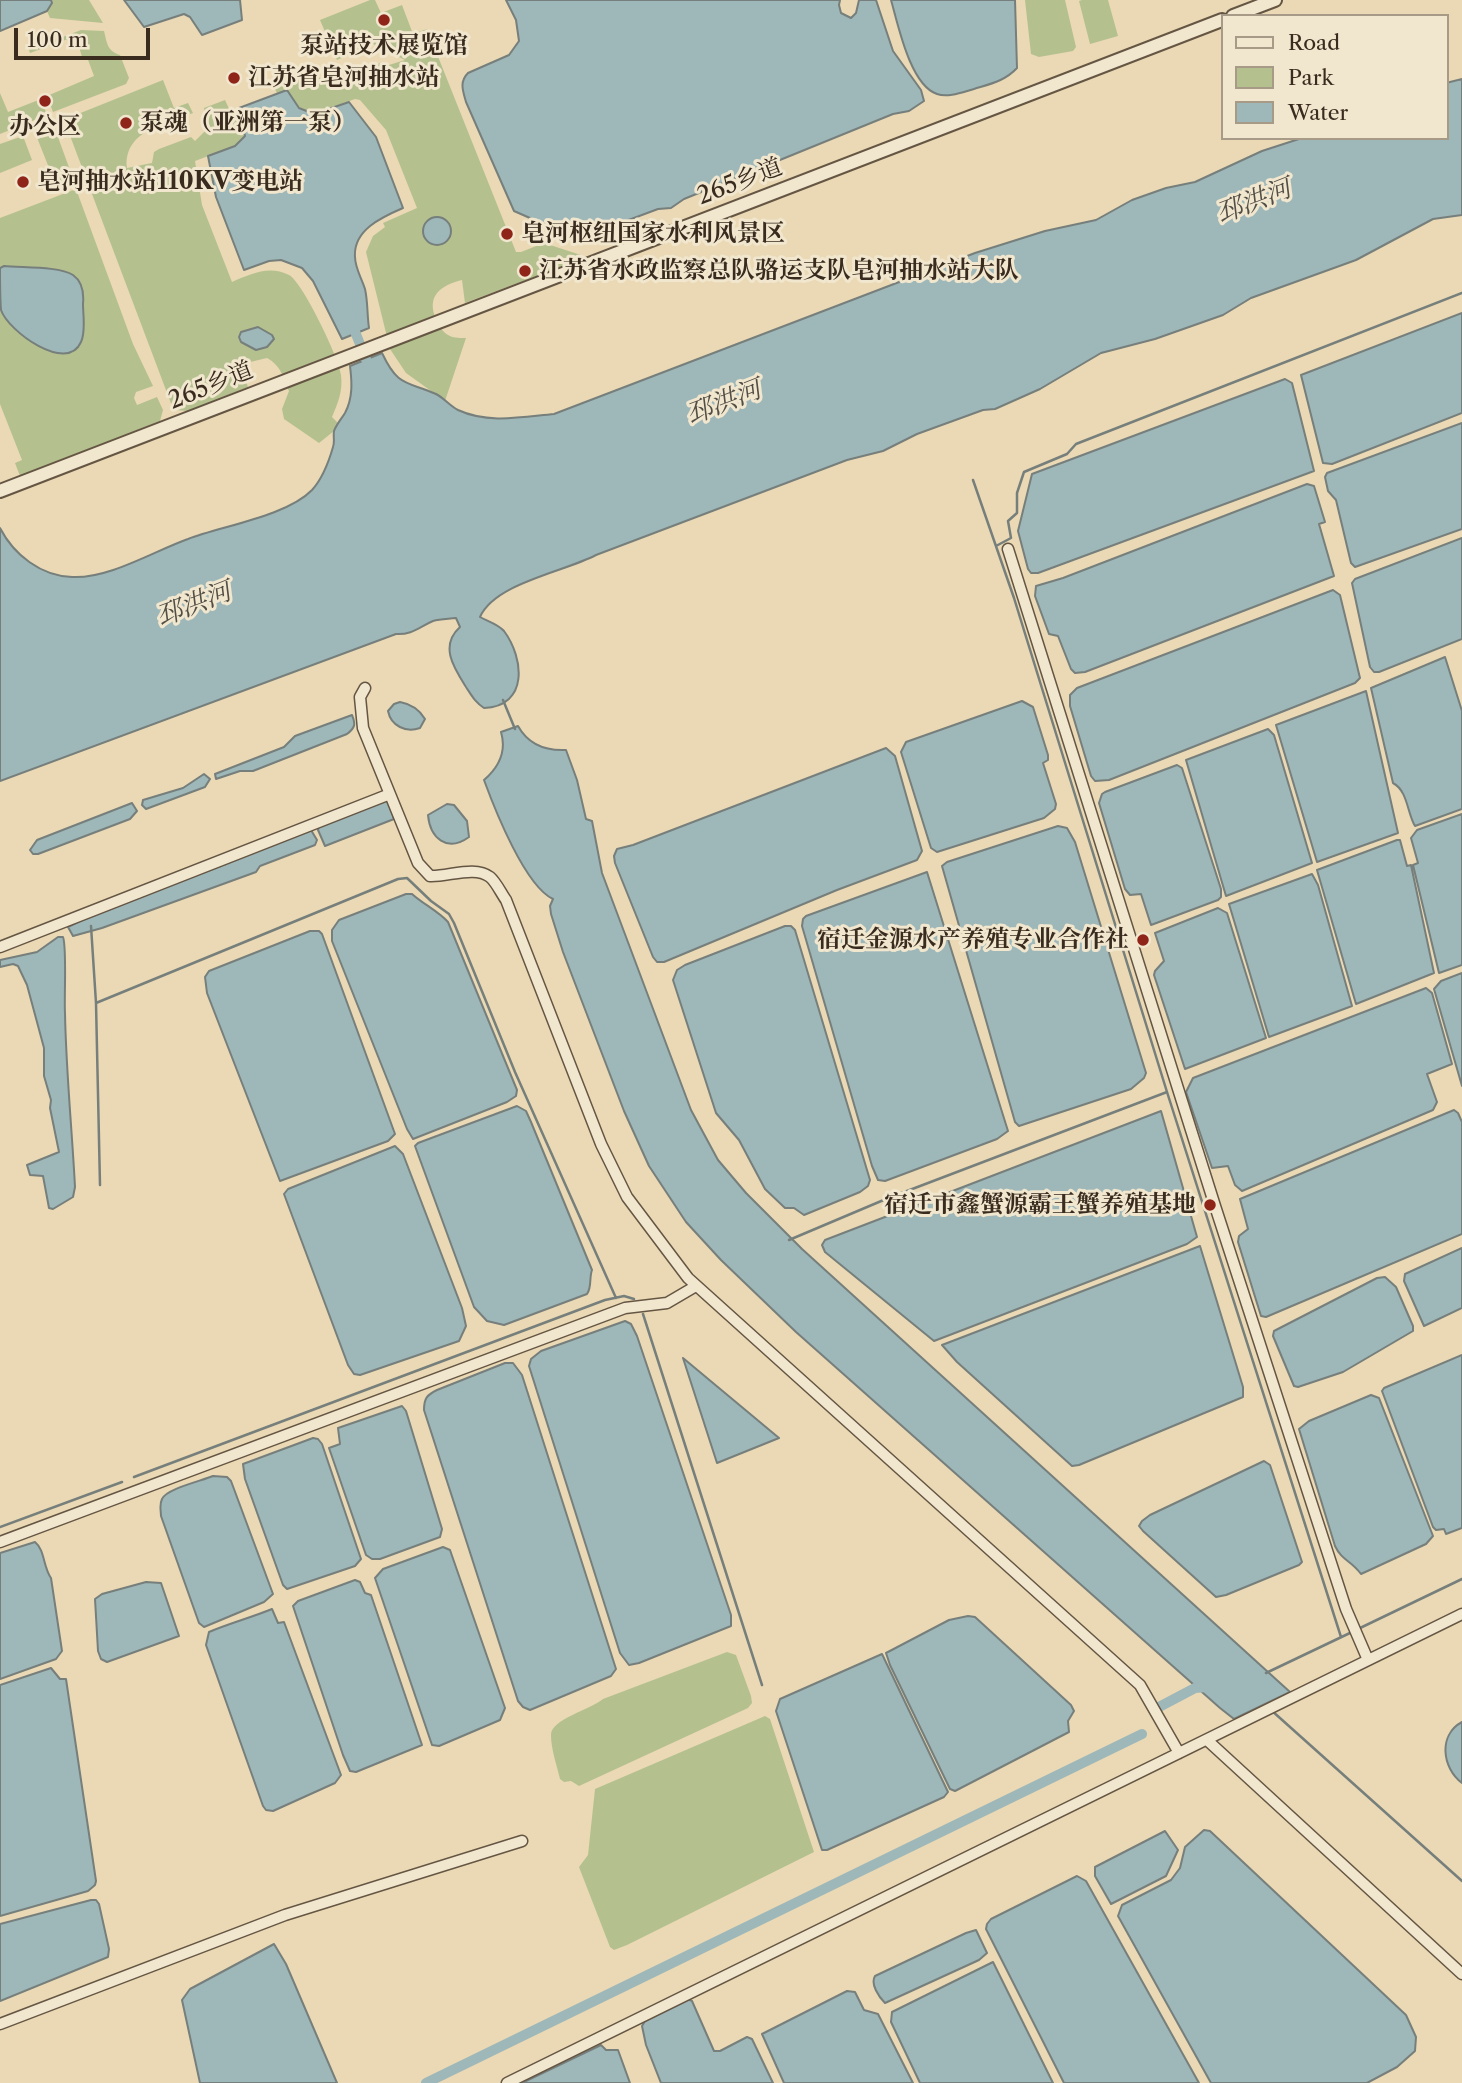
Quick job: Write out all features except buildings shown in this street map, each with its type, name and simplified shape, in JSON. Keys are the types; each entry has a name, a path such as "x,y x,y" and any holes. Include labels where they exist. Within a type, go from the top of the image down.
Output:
{"street":[{"path":"1238,14 1275,0"},
{"name":"265乡道","path":"0,491 1220,21"},
{"path":"1008,549 1215,1206 1355,1630 1368,1660"},
{"path":"365,688 360,697 363,728 418,863 430,876 445,877 473,870 490,877 506,900 601,1144 627,1197 696,1286 1140,1685 1179,1753"},
{"path":"0,947 390,794"},
{"path":"0,1542 625,1308 667,1303 696,1286"},
{"path":"507,2083 1462,1614"},
{"path":"1207,1740 1462,1974"},
{"path":"0,2025 285,1915 522,1842"}],"green space":[{"path":"51,0 89,0 103,23 50,18 47,11"},
{"path":"375,0 381,13 402,5 413,34 427,29 516,252 544,243 587,257 465,303 462,280 442,288 437,293 433,311 440,326 450,336 466,338 445,401 406,373 390,349 366,252 373,236 385,227 383,223 417,208 386,130 360,100 355,99 314,114 299,107 287,90 277,93 273,85 314,69 319,77 335,80 382,62 389,65 405,60 373,44 337,60 320,20"},
{"path":"1025,0 1065,0 1076,47 1073,51 1039,57 1031,54"},
{"path":"1108,0 1118,36 1090,44 1079,1"},
{"path":"81,30 104,31 108,46 120,55 129,78 126,84 53,112 47,96 94,76 87,57 82,57 76,36 30,53 29,50"},
{"path":"163,80 174,108 188,103 193,113 159,125 139,137 128,155 127,168 152,163 154,152 159,149 191,137 195,141 208,128 204,108 225,100 230,111 239,108 246,135 235,146 195,161 202,205 232,282 267,271 289,275 295,280 320,322 339,367 341,381 340,397 332,417 339,424 319,443 284,419 282,409 289,391 279,368 267,358 246,363 244,376 248,387 188,411 176,410 172,406 69,133 68,123 78,114"},
{"path":"0,93 8,112 41,99 47,115 0,134"},
{"path":"41,127 55,129 74,181 57,188 34,130"},
{"path":"23,136 32,160 0,173 0,144"},
{"path":"76,189 133,344 153,386 136,392 134,398 137,405 157,397 163,410 160,421 20,476 15,463 22,460 0,404 0,218"},
{"path":"727,1652 736,1655 751,1696 752,1703 748,1708 579,1786 560,1779 551,1740 557,1724 603,1699"},
{"path":"765,1716 770,1719 814,1852 614,1950 610,1947 579,1867 588,1855 595,1789"}],"water":[{"path":"0,0 51,0 52,3 47,11 0,31"},
{"path":"124,0 240,0 242,20 202,35 190,17 184,14 144,27"},
{"path":"506,0 840,0 841,13 851,18 856,13 859,0 876,0 893,51 921,90 924,101 909,111 893,114 684,199 671,208 658,209 583,237 555,229 514,211 466,102 463,90 465,76 509,55 519,41 516,20"},
{"path":"891,0 1015,0 1017,68 1002,79 986,85 956,94 937,94 919,79 912,67"},
{"name":"邳洪河","path":"1462,79 1462,215 1433,219 1356,260 1251,298 1223,315 1155,339 1101,353 1040,389 995,409 983,410 917,434 883,451 847,460 515,587 488,605 480,617 504,631 516,654 518,679 515,690 509,699 499,705 484,708 472,696 451,657 450,642 460,627 456,618 438,620 0,781 0,528 13,547 39,568 61,576 101,574 188,539 271,514 301,499 316,486 334,445 334,431 351,396 350,366 382,353 398,377 436,394 455,408 469,414 505,418 554,414 975,253 1045,231 1096,220 1132,200 1166,188 1195,182 1262,151 1296,140 1448,140 1448,82"},
{"path":"287,90 299,108 314,114 349,102 376,137 403,208 370,226 359,239 355,261 365,289 369,328 342,339 313,281 302,268 281,260 269,261 244,270 216,197 208,156 235,146 245,136 239,108"},
{"path":"437,217 447,221 451,231 447,241 437,245 427,241 423,231 427,221"},
{"path":"4,266 59,270 73,275 81,284 83,338 74,351 64,353 38,346 6,319 0,300 0,268"},
{"path":"1462,313 1462,413 1332,464 1323,463 1301,375"},
{"path":"258,327 274,339 267,347 256,350 241,342 239,337 241,332"},
{"path":"1285,379 1292,383 1314,471 1038,573 1031,573 1018,531 1032,474"},
{"path":"1462,423 1462,529 1355,567 1351,563 1336,500 1328,491 1325,477 1327,473"},
{"path":"1307,484 1314,486 1325,522 1319,524 1334,576 1085,672 1075,673 1071,669 1058,636 1049,634 1035,596 1036,586"},
{"path":"1462,538 1462,639 1374,672 1370,667 1352,583 1355,579"},
{"path":"1333,590 1340,595 1360,678 1355,683 1109,780 1095,781 1091,776 1070,706 1070,695 1077,688"},
{"path":"1445,657 1462,711 1462,809 1415,826 1402,791 1393,783 1371,688"},
{"path":"1366,691 1398,833 1317,862 1276,725"},
{"path":"1022,701 1033,707 1048,755 1048,760 1043,763 1056,804 1055,809 1044,818 937,852 931,848 901,752 906,742"},
{"path":"400,702 408,704 423,715 425,719 420,728 405,729 392,721 388,711"},
{"path":"352,715 354,726 347,734 253,771 240,771 216,779 215,774 284,747 295,736"},
{"path":"518,726 538,745 566,750 577,780 586,819 592,821 602,873 691,1110 718,1160 746,1193 802,1249 1290,1692 1234,1719 796,1332 721,1260 686,1222 649,1166 624,1111 563,952 551,914 553,899 542,891 522,864 484,780 500,759 503,746 501,732"},
{"path":"1268,729 1274,735 1312,863 1226,896 1186,760"},
{"path":"886,748 895,756 922,851 917,860 664,962 657,962 615,863 617,849"},
{"path":"1177,765 1182,768 1221,889 1221,897 1151,925 1141,894 1130,895 1125,889 1099,803 1105,792"},
{"path":"204,774 210,779 205,787 146,809 142,805 143,800 183,788"},
{"path":"389,801 394,819 325,846 318,830 319,826"},
{"path":"132,803 137,811 130,819 38,854 33,854 30,850 37,840"},
{"path":"447,804 454,805 467,821 469,837 454,844 441,841 429,823 428,815"},
{"path":"1462,814 1462,965 1439,973 1413,865 1418,863 1411,838 1417,830"},
{"path":"1058,826 1067,828 1075,842 1146,1073 1131,1089 1019,1126 1015,1122 942,866 947,862"},
{"path":"311,830 317,840 315,845 260,866 256,872 102,928 73,936 68,927 82,920"},
{"path":"1400,840 1407,866 1411,865 1434,973 1356,1004 1317,870"},
{"path":"927,872 1008,1131 997,1139 885,1181 878,1180 802,926 803,919"},
{"path":"1312,874 1318,885 1352,1006 1269,1037 1229,904"},
{"path":"412,894 448,922 517,1090 516,1096 507,1102 413,1139 332,941 332,930 339,920"},
{"path":"1218,908 1227,913 1266,1038 1185,1069 1154,975 1164,961 1155,933"},
{"path":"791,926 795,930 870,1180 868,1186 860,1192 804,1215 794,1208 785,1208 765,1189 739,1140 716,1113 673,980 677,970 685,965"},
{"path":"310,931 319,931 322,934 395,1134 388,1141 280,1181 207,993 205,977 209,971"},
{"path":"58,937 63,937 65,951 66,1035 75,1187 73,1197 53,1209 49,1208 43,1176 30,1175 27,1165 59,1152 50,1108 51,1100 44,1076 44,1048 27,985 18,966 13,964 0,967 0,960 37,952"},
{"path":"1462,973 1462,1086 1434,989 1441,981"},
{"path":"1426,988 1432,993 1452,1064 1427,1074 1437,1102 1433,1110 1242,1191 1235,1185 1228,1166 1212,1168 1186,1092 1193,1078"},
{"path":"517,1106 526,1111 592,1270 587,1294 504,1325 487,1321 474,1307 415,1146"},
{"path":"1454,1110 1462,1122 1462,1234 1266,1317 1261,1316 1238,1242 1239,1236 1248,1229 1240,1199"},
{"path":"1161,1111 1197,1237 1187,1244 934,1341 825,1252 822,1245 825,1240"},
{"path":"395,1146 403,1154 462,1308 466,1326 459,1341 360,1375 354,1374 348,1365 284,1194 288,1189"},
{"path":"1200,1246 1243,1387 1243,1397 1079,1465 1072,1466 957,1362 942,1345"},
{"path":"1462,1248 1462,1308 1424,1326 1404,1281 1405,1274"},
{"path":"1385,1277 1396,1287 1413,1331 1343,1372 1294,1386 1273,1336 1274,1331 1377,1278"},
{"path":"625,1321 631,1324 637,1336 731,1615 731,1626 629,1665 620,1653 529,1366 531,1359 541,1351"},
{"path":"1462,1355 1462,1528 1446,1534 1444,1529 1436,1530 1433,1527 1382,1391"},
{"path":"683,1358 779,1438 717,1463"},
{"path":"505,1363 513,1363 522,1375 616,1669 611,1676 530,1710 518,1701 424,1410 428,1395"},
{"path":"1371,1395 1379,1398 1433,1536 1426,1544 1361,1574 1335,1546 1299,1429 1309,1421"},
{"path":"402,1406 406,1411 442,1529 440,1537 380,1559 372,1559 366,1555 329,1448 340,1444 338,1428"},
{"path":"313,1438 322,1444 361,1559 355,1566 287,1589 283,1585 245,1479 243,1464"},
{"path":"1264,1461 1270,1465 1302,1562 1216,1597 1139,1526 1150,1515"},
{"path":"213,1476 227,1477 231,1481 273,1594 264,1602 204,1627 199,1623 161,1516 160,1506 162,1499 170,1492"},
{"path":"35,1542 41,1549 51,1578 62,1651 56,1659 0,1679 0,1553"},
{"path":"443,1547 450,1550 505,1708 500,1720 439,1746 432,1745 375,1578 383,1569"},
{"path":"355,1580 360,1582 365,1593 371,1595 422,1745 356,1772 350,1771 343,1755 293,1606 298,1601"},
{"path":"146,1582 161,1583 179,1636 107,1662 101,1659 98,1651 95,1599 102,1594"},
{"path":"272,1609 278,1623 284,1622 341,1775 335,1783 273,1811 266,1810 263,1806 206,1645 209,1632"},
{"path":"975,1617 1071,1705 1074,1711 1068,1721 1069,1732 955,1791 950,1789 886,1653 949,1620"},
{"path":"882,1654 948,1792 944,1797 822,1850 776,1711 780,1699"},
{"path":"51,1668 60,1679 66,1679 96,1881 88,1891 0,1916 0,1685"},
{"path":"1462,1722 1462,1783 1450,1769 1446,1743 1454,1728"},
{"path":"1204,1830 1210,1831 1406,2015 1416,2037 1415,2051 1397,2067 1367,2083 1211,2083 1118,1916 1122,1905 1171,1880 1180,1868 1185,1847"},
{"path":"1165,1831 1178,1850 1166,1876 1111,1904 1095,1876 1095,1867"},
{"path":"1077,1876 1086,1881 1199,2083 1064,2083 986,1929 991,1919"},
{"path":"96,1900 99,1904 109,1949 108,1957 0,2001 0,1924"},
{"path":"976,1930 987,1953 979,1960 885,2003 880,1997 874,1986 875,1976"},
{"path":"274,1944 286,1964 337,2083 200,2083 182,2000 190,1989"},
{"path":"993,1962 1053,2083 920,2083 891,2022 892,2012"},
{"path":"847,1991 855,1992 864,2010 878,2014 913,2083 784,2083 762,2034"},
{"path":"688,1999 692,2001 714,2051 720,2051 747,2037 752,2039 773,2083 661,2083 646,2045 642,2026 645,2021"},
{"path":"601,2045 606,2050 618,2050 630,2083 522,2083"}],"waterway":[{"path":"996,546 1011,538 1008,521 1017,513 1017,493 1024,472 1067,454 1076,444 1462,293"},
{"path":"352,324 371,372"},
{"path":"973,480 1014,598 1167,1092 1341,1637"},
{"path":"503,700 515,729"},
{"path":"96,1003 398,879 407,878 449,914 454,923 515,1072 616,1298"},
{"path":"91,926 96,1003 100,1185"},
{"path":"789,1240 886,1199 1167,1092"},
{"path":"134,1477 605,1300 624,1296 634,1299"},
{"path":"643,1314 762,1685"},
{"path":"0,1527 122,1482"},
{"path":"1358,1629 1462,1579"},
{"path":"1266,1673 1352,1632"},
{"path":"1159,1707 1195,1688 1207,1687"},
{"path":"1271,1710 1462,1881"},
{"path":"426,2083 1142,1734"}],"place":[{"name":"泵站技术展览馆","path":"384,20"},
{"name":"江苏省皂河抽水站","path":"234,78"},
{"name":"办公区","path":"45,101"},
{"name":"泵魂（亚洲第一泵）","path":"126,123"},
{"name":"皂河抽水站110KV变电站","path":"23,182"},
{"name":"皂河枢纽国家水利风景区","path":"507,234"},
{"name":"江苏省水政监察总队骆运支队皂河抽水站大队","path":"525,271"},
{"name":"宿迁金源水产养殖专业合作社","path":"1143,940"},
{"name":"宿迁市鑫蟹源霸王蟹养殖基地","path":"1210,1205"}]}
